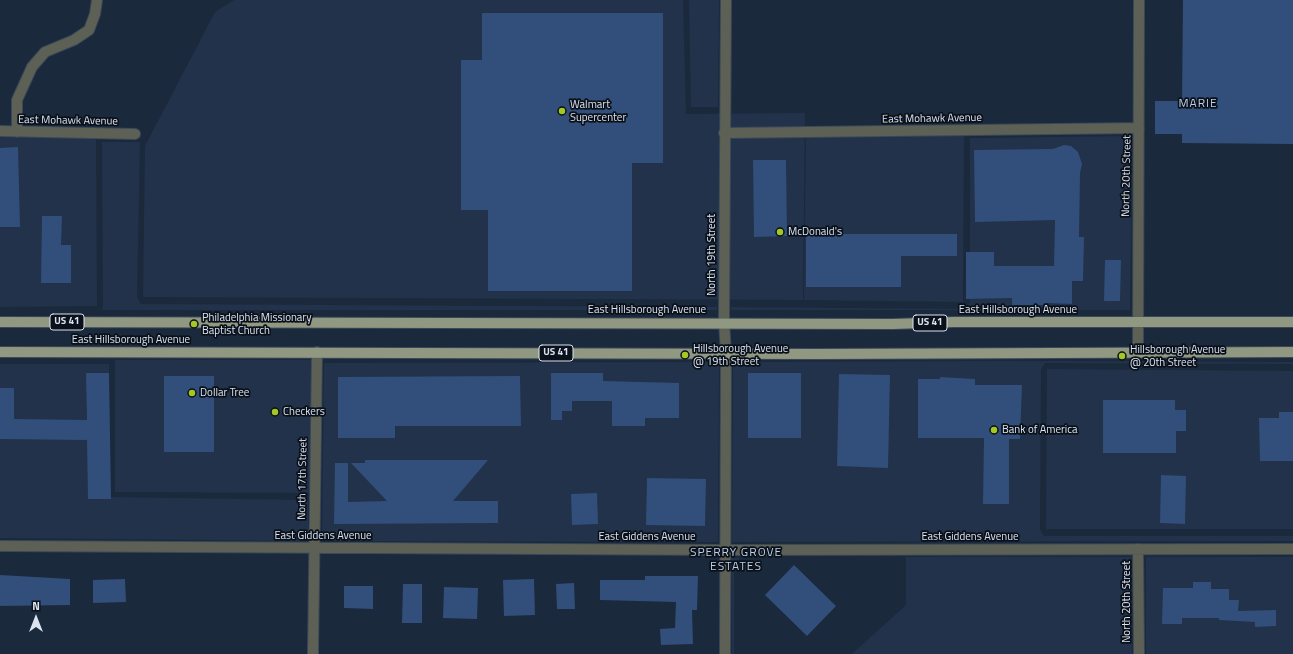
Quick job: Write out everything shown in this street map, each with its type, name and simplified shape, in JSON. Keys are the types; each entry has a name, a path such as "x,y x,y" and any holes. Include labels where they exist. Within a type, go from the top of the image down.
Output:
{"main road":[{"name":"East Hillsborough Avenue","path":"0,322 724,322 893,324 954,322 1137,321 1293,322"},
{"name":"East Hillsborough Avenue","path":"0,352 1293,352"}],"street":[{"path":"17,132 17,100 32,67 45,52 74,40 88,30 95,14 97,0"},
{"name":"North 19th Street","path":"725,654 726,353 724,322 724,133 726,0"},
{"name":"North 20th Street","path":"1138,352 1139,0"},
{"name":"East Mohawk Avenue","path":"724,133 1139,128"},
{"name":"East Mohawk Avenue","path":"0,131 135,134"},
{"name":"North 17th Street","path":"313,654 317,352"},
{"name":"East Giddens Avenue","path":"0,546 725,550 1293,549"},
{"name":"North 20th Street","path":"1138,549 1139,654"}],"shaded area":[{"path":"234,0 683,0 686,114 805,113 803,300 143,297 145,146 215,12"},
{"path":"689,0 719,0 718,107 691,107"},
{"path":"964,134 963,302 804,300 806,135"},
{"path":"0,136 96,136 97,306 0,307"},
{"path":"1132,136 1130,310 731,310 731,307 965,309 970,302 970,138"},
{"path":"102,142 140,142 137,297 141,304 717,307 717,310 102,310"},
{"path":"115,360 312,360 310,493 115,492"},
{"path":"719,362 718,542 322,541 324,363"},
{"path":"733,362 1293,362 1293,364 1045,363 1041,369 1040,529 1044,536 1293,536 1293,541 732,542"},
{"path":"0,364 109,364 109,492 111,497 308,500 308,541 0,538"},
{"path":"1047,369 1293,371 1293,529 1046,529"},
{"path":"906,557 1131,557 1132,654 852,654 906,605"},
{"path":"1146,557 1293,557 1293,654 1146,654"},
{"path":"732,558 740,558 734,567 734,654 732,654"}],"building":[{"path":"1183,0 1293,0 1293,144 1182,143 1182,134 1155,134 1155,101 1182,101"},
{"name":"Walmart Supercenter","path":"482,13 663,13 663,163 632,163 632,291 488,291 488,210 461,210 461,60 482,60"},
{"path":"1064,145 1071,146 1078,152 1082,164 1080,173 1079,237 1084,237 1083,281 1072,281 1072,304 1046,303 1046,305 1012,305 1012,298 966,299 966,252 994,252 994,266 1054,266 1055,220 975,222 974,150 1053,149"},
{"path":"18,147 20,227 0,227 0,148"},
{"path":"753,160 786,160 787,236 754,237"},
{"path":"42,216 62,216 61,245 71,245 71,283 41,283"},
{"path":"806,234 957,234 957,256 901,256 901,287 806,287"},
{"path":"1105,260 1121,260 1120,301 1104,301"},
{"path":"86,373 109,373 111,499 88,499 87,440 0,439 0,388 14,388 14,419 87,420"},
{"path":"551,373 603,373 603,381 679,383 679,418 645,418 645,426 612,426 612,401 572,401 572,411 562,411 562,420 551,420"},
{"path":"748,373 801,373 801,438 748,438"},
{"path":"839,374 890,375 888,468 837,466"},
{"path":"164,376 214,376 214,452 164,452"},
{"path":"520,376 521,426 395,426 395,438 338,438 338,377"},
{"path":"940,377 975,379 975,385 1022,385 1020,439 1009,439 1009,504 983,504 984,438 918,438 918,379 940,379"},
{"path":"1103,400 1175,400 1175,410 1186,410 1186,431 1176,431 1176,453 1103,453"},
{"path":"1279,412 1293,412 1293,461 1260,461 1259,418 1279,418"},
{"path":"365,460 488,460 453,501 498,501 498,523 334,524 335,463 348,463 348,502 387,501 351,463 365,463"},
{"path":"1161,475 1186,476 1185,524 1160,523"},
{"path":"647,478 706,479 705,526 646,525"},
{"path":"597,493 598,524 572,525 571,494"},
{"path":"794,565 836,606 807,636 765,595"},
{"path":"0,575 70,579 70,605 0,606"},
{"path":"645,576 698,576 697,610 692,610 693,644 661,645 660,629 675,628 676,602 600,600 600,580 645,580"},
{"path":"125,579 126,602 93,603 93,580"},
{"path":"534,579 535,615 504,616 503,580"},
{"path":"1193,582 1211,582 1211,589 1229,589 1229,600 1239,600 1238,611 1276,610 1276,626 1255,627 1255,622 1219,620 1219,618 1182,618 1182,624 1162,624 1163,588 1193,588"},
{"path":"574,583 575,609 557,609 556,584"},
{"path":"403,584 422,584 422,623 402,623"},
{"path":"344,586 373,586 373,609 344,608"},
{"path":"444,587 478,588 477,619 443,618"}],"place":[{"name":"Walmart Supercenter","path":"562,111"},
{"name":"McDonald's","path":"780,232"},
{"name":"Philadelphia Missionary Baptist Church","path":"194,324"},
{"name":"Hillsborough Avenue @ 19th Street","path":"685,355"},
{"name":"Hillsborough Avenue @ 20th Street","path":"1122,356"},
{"name":"Dollar Tree","path":"192,393"},
{"name":"Checkers","path":"275,412"},
{"name":"Bank of America","path":"994,430"}],"district":[{"name":"MARIE","path":"1198,104"},
{"name":"SPERRY GROVE ESTATES","path":"736,560"}]}
